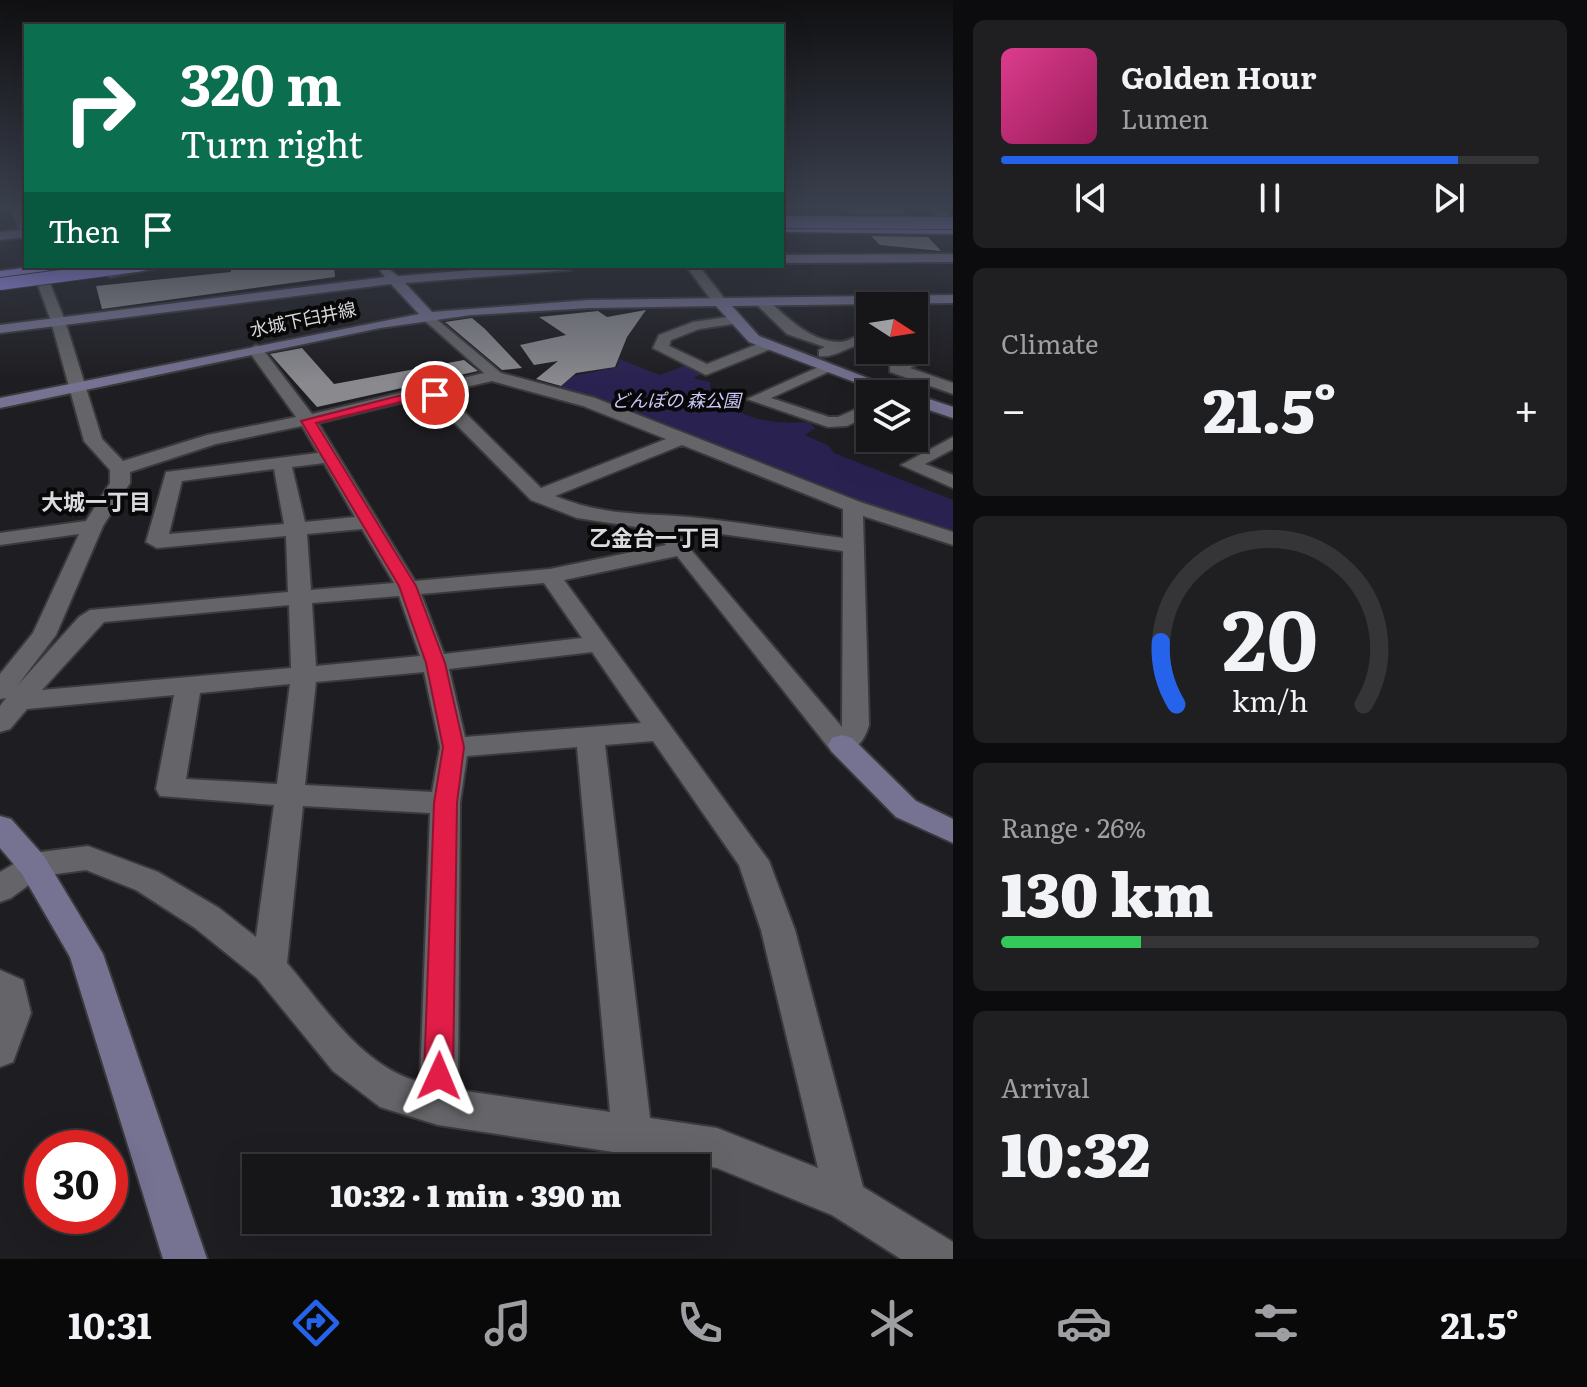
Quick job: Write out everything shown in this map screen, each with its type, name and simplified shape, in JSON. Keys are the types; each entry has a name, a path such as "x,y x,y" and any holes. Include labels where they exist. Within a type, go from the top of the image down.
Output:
{"highway":[{"path":"0,282 60,268"},
{"path":"0,282 86,268"},
{"path":"0,282 119,268"},
{"path":"39,273 128,268"}],"street":[{"path":"383,268 428,316 493,372 492,376"},
{"path":"0,329 395,280 545,268"},
{"path":"694,268 734,320 754,339 861,380"},
{"path":"0,723 8,696 44,635 93,526 120,483 120,469 93,441 58,321 39,273"},
{"name":"水城下臼井線","path":"0,403 428,316 547,305 953,299"},
{"path":"762,302 792,331 839,347"},
{"path":"734,320 703,322 681,329 664,338 661,348 706,370 768,345"},
{"path":"807,361 856,341"},
{"path":"256,350 308,421 407,586 435,663 454,747 445,803 438,1106"},
{"path":"906,364 896,369 953,389"},
{"path":"829,368 755,399 828,422 841,422 856,415"},
{"path":"120,469 151,456 219,438 308,421 492,376 589,402 853,506 953,539"},
{"path":"433,391 538,496 577,512 656,524 686,523 852,546"},
{"path":"928,404 953,413"},
{"path":"538,496 681,439"},
{"path":"953,442 910,465 953,482"},
{"path":"330,457 173,476 157,542 369,522"},
{"path":"269,967 304,676 303,596 296,530 282,463"},
{"path":"842,745 853,735 856,725 853,506"},
{"path":"656,524 682,548 842,745 906,809 953,832"},
{"path":"0,539 93,526"},
{"path":"8,696 98,615 550,576 682,548"},
{"path":"550,576 753,861 778,930 846,1200"},
{"path":"8,696 188,687 597,644"},
{"path":"188,687 170,789 445,803"},
{"path":"454,747 658,731"},
{"path":"590,736 632,1135"},
{"path":"0,827 33,865 86,954 185,1259"},
{"path":"0,889 33,865 88,858 111,864 207,918 269,967 346,1059 394,1094 438,1106 717,1148 846,1200 940,1259"},
{"path":"0,985 11,991 13,1013 0,1050"}],"green space":[{"name":"どんぽの 森公園","path":"619,359 660,375 686,365 704,373 693,378 710,382 711,394 745,415 769,421 809,422 815,428 805,435 829,446 834,453 953,500 953,535 557,389 573,376 617,367"}],"building":[{"path":"230,268 334,268 335,277 102,309 96,286 231,272"},
{"path":"646,310 627,337 615,367 576,373 561,386 536,379 558,361 534,365 520,345 566,335 539,317 598,311 607,317"},
{"path":"472,318 522,368 502,370 445,322"},
{"path":"302,348 334,384 464,360 478,371 317,407 270,354"}],"district":[{"name":"大城一丁目","path":"96,502"},
{"name":"乙金台一丁目","path":"655,538"}],"route":[{"path":"435,395 433,391 383,401 373,407 308,421 407,586 435,663 454,747 445,803 439,1076"}]}
